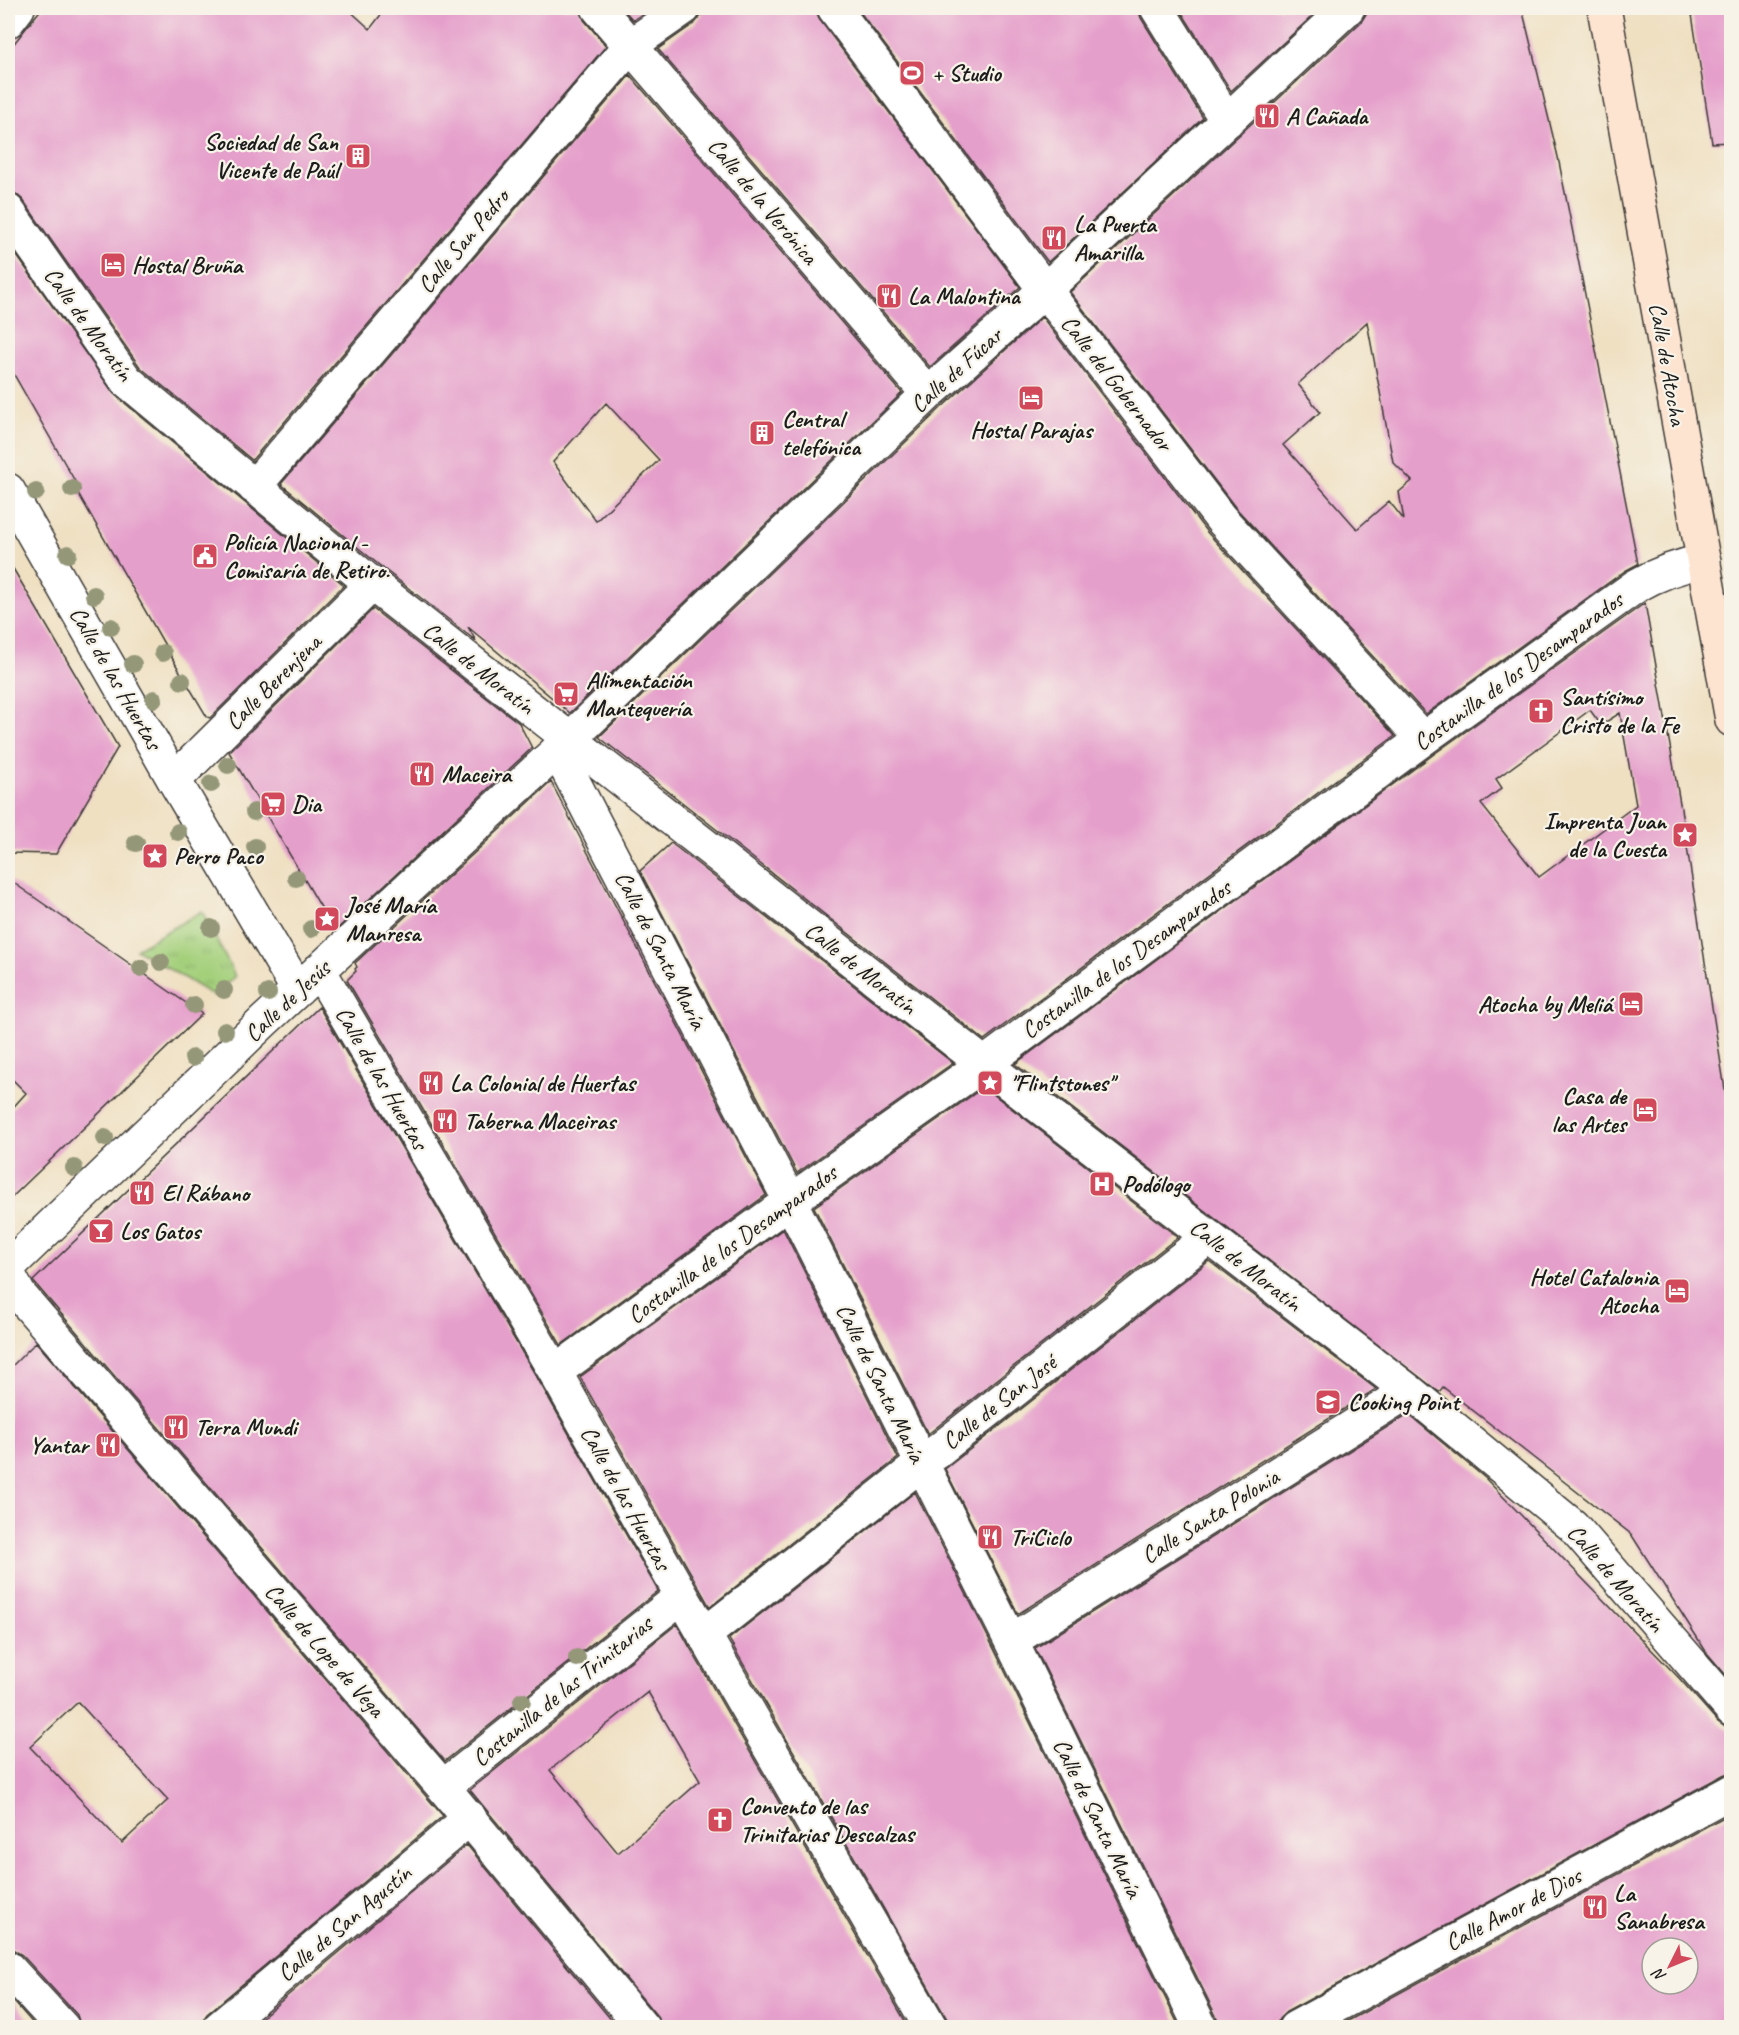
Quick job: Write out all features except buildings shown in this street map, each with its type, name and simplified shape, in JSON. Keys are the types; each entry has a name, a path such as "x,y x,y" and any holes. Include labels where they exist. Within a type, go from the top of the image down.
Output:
{"street":[{"path":"8,21 18,8"},
{"name":"Calle de la Verónica","path":"598,8 928,394"},
{"name":"Calle San Pedro","path":"254,487 631,45 684,8"},
{"name":"Calle del Gobernador","path":"834,8 1045,290 1221,519 1423,739"},
{"path":"1157,8 1227,121"},
{"name":"Calle de Fúcar","path":"570,739 928,394 1045,290 1348,8"},
{"name":"Calle de Atocha","path":"1604,8 1731,720"},
{"name":"Calle de Moratín","path":"8,211 126,380 372,584 984,1064 1409,1391 1573,1526 1731,1710"},
{"name":"Calle de las Huertas","path":"8,490 174,780 309,980 555,1372 931,2028"},
{"name":"Costanilla de los Desamparados","path":"555,1372 790,1201 984,1064 1423,739 1636,586 1654,575 1675,567 1704,561"},
{"name":"Calle Berenjena","path":"174,780 372,584"},
{"name":"Calle de Jesús","path":"10,1285 309,980 570,739"},
{"name":"Calle de Santa María","path":"570,739 568,771 790,1201 1011,1641 1201,2028"},
{"name":"Calle de San José","path":"704,1635 1209,1237"},
{"name":"Calle de Lope de Vega","path":"10,1285 470,1818 643,2028"},
{"name":"Calle Santa Polonia","path":"1011,1641 1409,1391"},
{"name":"Costanilla de las Trinitarias","path":"443,1787 682,1596"},
{"name":"Calle Amor de Dios","path":"1295,2028 1731,1791"},
{"name":"Calle de San Agustín","path":"219,2028 470,1818"},
{"path":"8,1968 63,2028"}],"green space":[{"path":"202,911 235,976 214,996 136,949"}],"place":[{"name":"+ Studio","path":"912,73"},
{"name":"A Cañada","path":"1267,116"},
{"name":"Sociedad de San Vicente de Paúl","path":"358,156"},
{"name":"La Puerta Amarilla","path":"1054,238"},
{"name":"Hostal Bruña","path":"113,265"},
{"name":"La Malontina","path":"889,296"},
{"name":"Hostal Parajas","path":"1031,398"},
{"name":"Central telefónica","path":"762,433"},
{"name":"Policía Nacional - Comisaría de Retiro.","path":"205,556"},
{"name":"Alimentación Mantequería","path":"566,694"},
{"name":"Santísimo Cristo de la Fe","path":"1541,711"},
{"name":"Maceira","path":"422,774"},
{"name":"Dia","path":"273,804"},
{"name":"Imprenta Juan de la Cuesta","path":"1685,835"},
{"name":"Perro Paco","path":"155,856"},
{"name":"José María Manresa","path":"327,919"},
{"name":"Atocha by Meliá","path":"1631,1004"},
{"name":"La Colonial de Huertas","path":"431,1083"},
{"name":"\"Flintstones\"","path":"990,1083"},
{"name":"Casa de las Artes","path":"1645,1110"},
{"name":"Taberna Maceiras","path":"445,1121"},
{"name":"Podólogo","path":"1102,1184"},
{"name":"El Rábano","path":"142,1193"},
{"name":"Los Gatos","path":"101,1231"},
{"name":"Hotel Catalonia Atocha","path":"1677,1291"},
{"name":"Cooking Point","path":"1328,1402"},
{"name":"Terra Mundi","path":"176,1427"},
{"name":"Yantar","path":"108,1445"},
{"name":"TriCiclo","path":"990,1537"},
{"name":"Convento de las Trinitarias Descalzas","path":"720,1820"},
{"name":"La Sanabresa","path":"1595,1907"}]}
